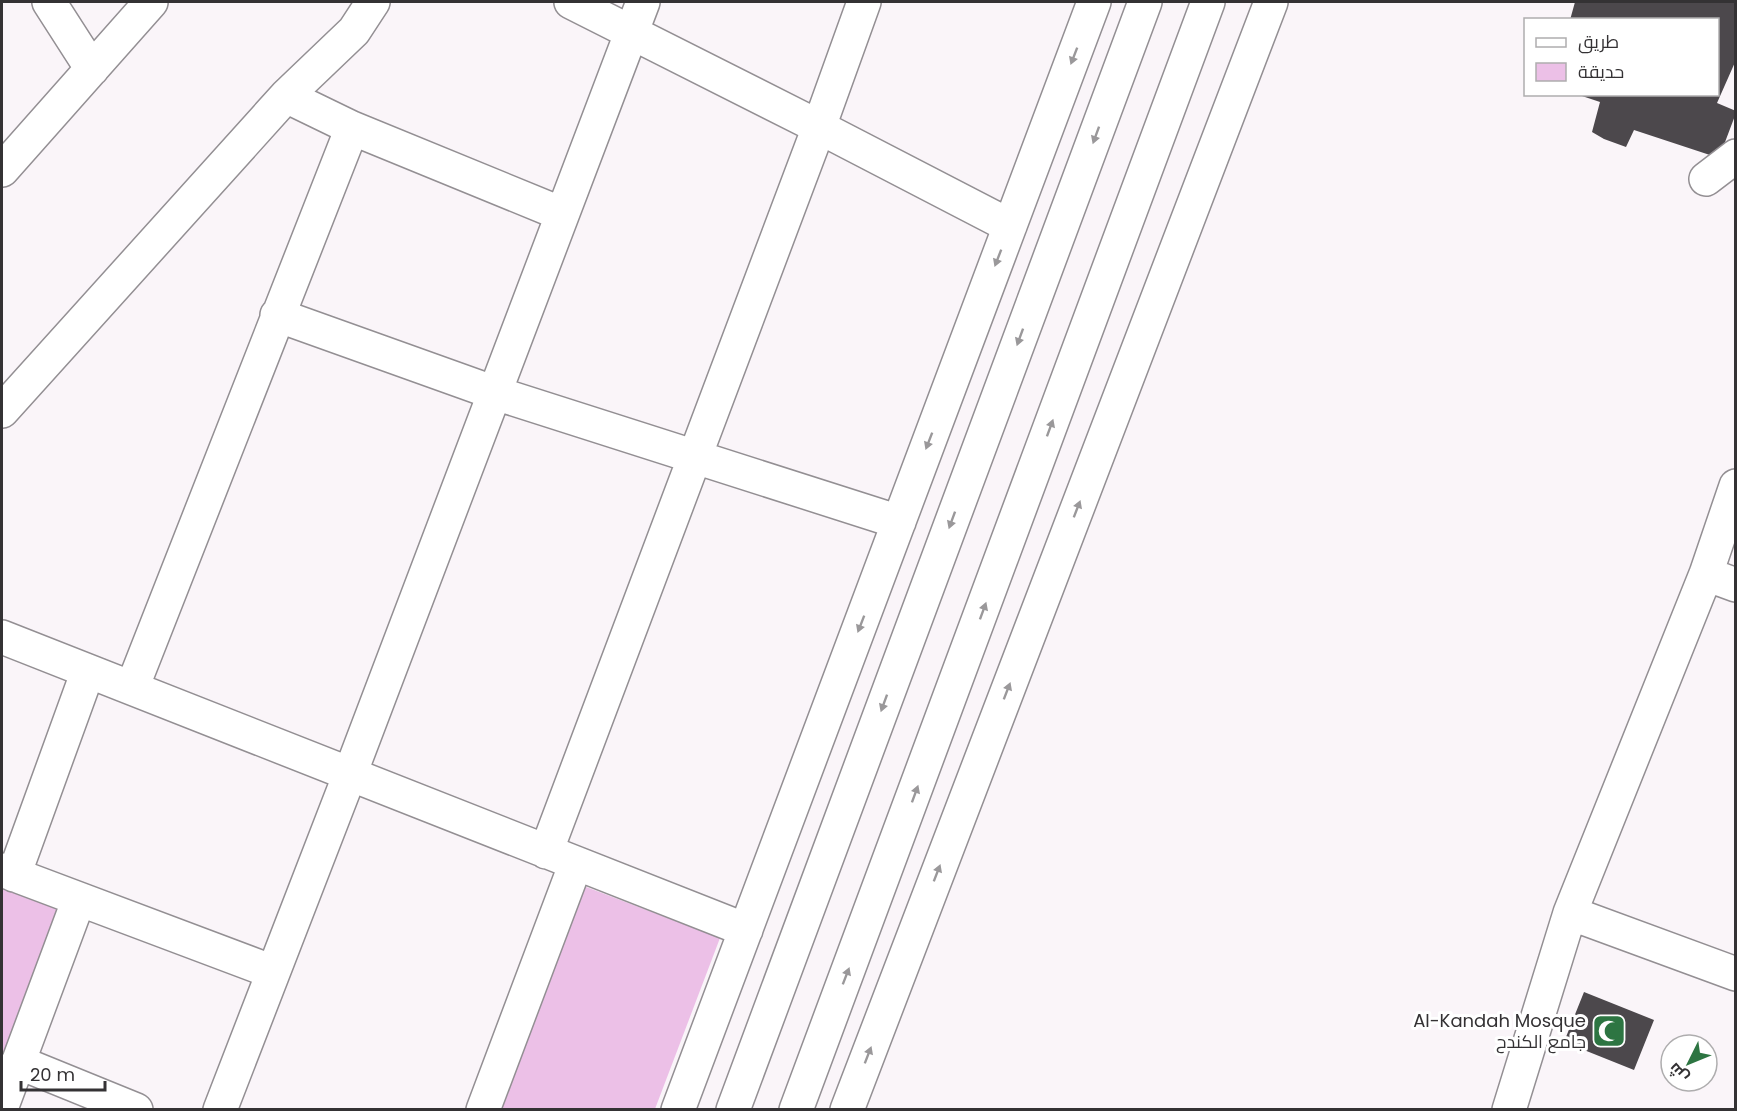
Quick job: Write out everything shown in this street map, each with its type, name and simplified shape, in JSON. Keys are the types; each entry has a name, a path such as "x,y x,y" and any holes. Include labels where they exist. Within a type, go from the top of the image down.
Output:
{"street":[{"path":"49,2 92,69"},
{"path":"2,170 151,2"},
{"path":"2,411 286,96 354,31 373,2"},
{"path":"571,2 1010,226"},
{"path":"219,1110 350,774 643,2"},
{"path":"483,1110 561,857 695,458 864,2"},
{"path":"678,1110 1094,2"},
{"path":"733,1110 1145,2"},
{"path":"796,1110 1208,2"},
{"path":"847,1110 1271,2"},
{"path":"286,96 352,128 562,214"},
{"path":"132,688 352,128"},
{"path":"1706,179 1736,156"},
{"path":"277,315 495,393 899,522"},
{"path":"1509,1110 1570,913 1721,579 1736,486"},
{"path":"2,637 746,930"},
{"path":"88,671 8,872 273,972"},
{"path":"2,1106 79,898"},
{"path":"1570,913 1736,974"},
{"path":"18,1062 136,1110"}],"green space":[{"path":"2,884 65,907 2,1077"},
{"path":"581,885 720,938 655,1109 496,1110"}],"building":[{"path":"1575,2 1736,2 1736,60 1717,103 1736,113 1719,158 1634,130 1626,147 1604,139 1592,132 1600,102 1582,96 1719,96 1719,18 1571,18"},
{"name":"Al-Kandah Mosque جامع الكندح","path":"1584,992 1654,1020 1634,1070 1564,1042"}],"place":[{"name":"Al-Kandah Mosque جامع الكندح","path":"1609,1031"}]}
